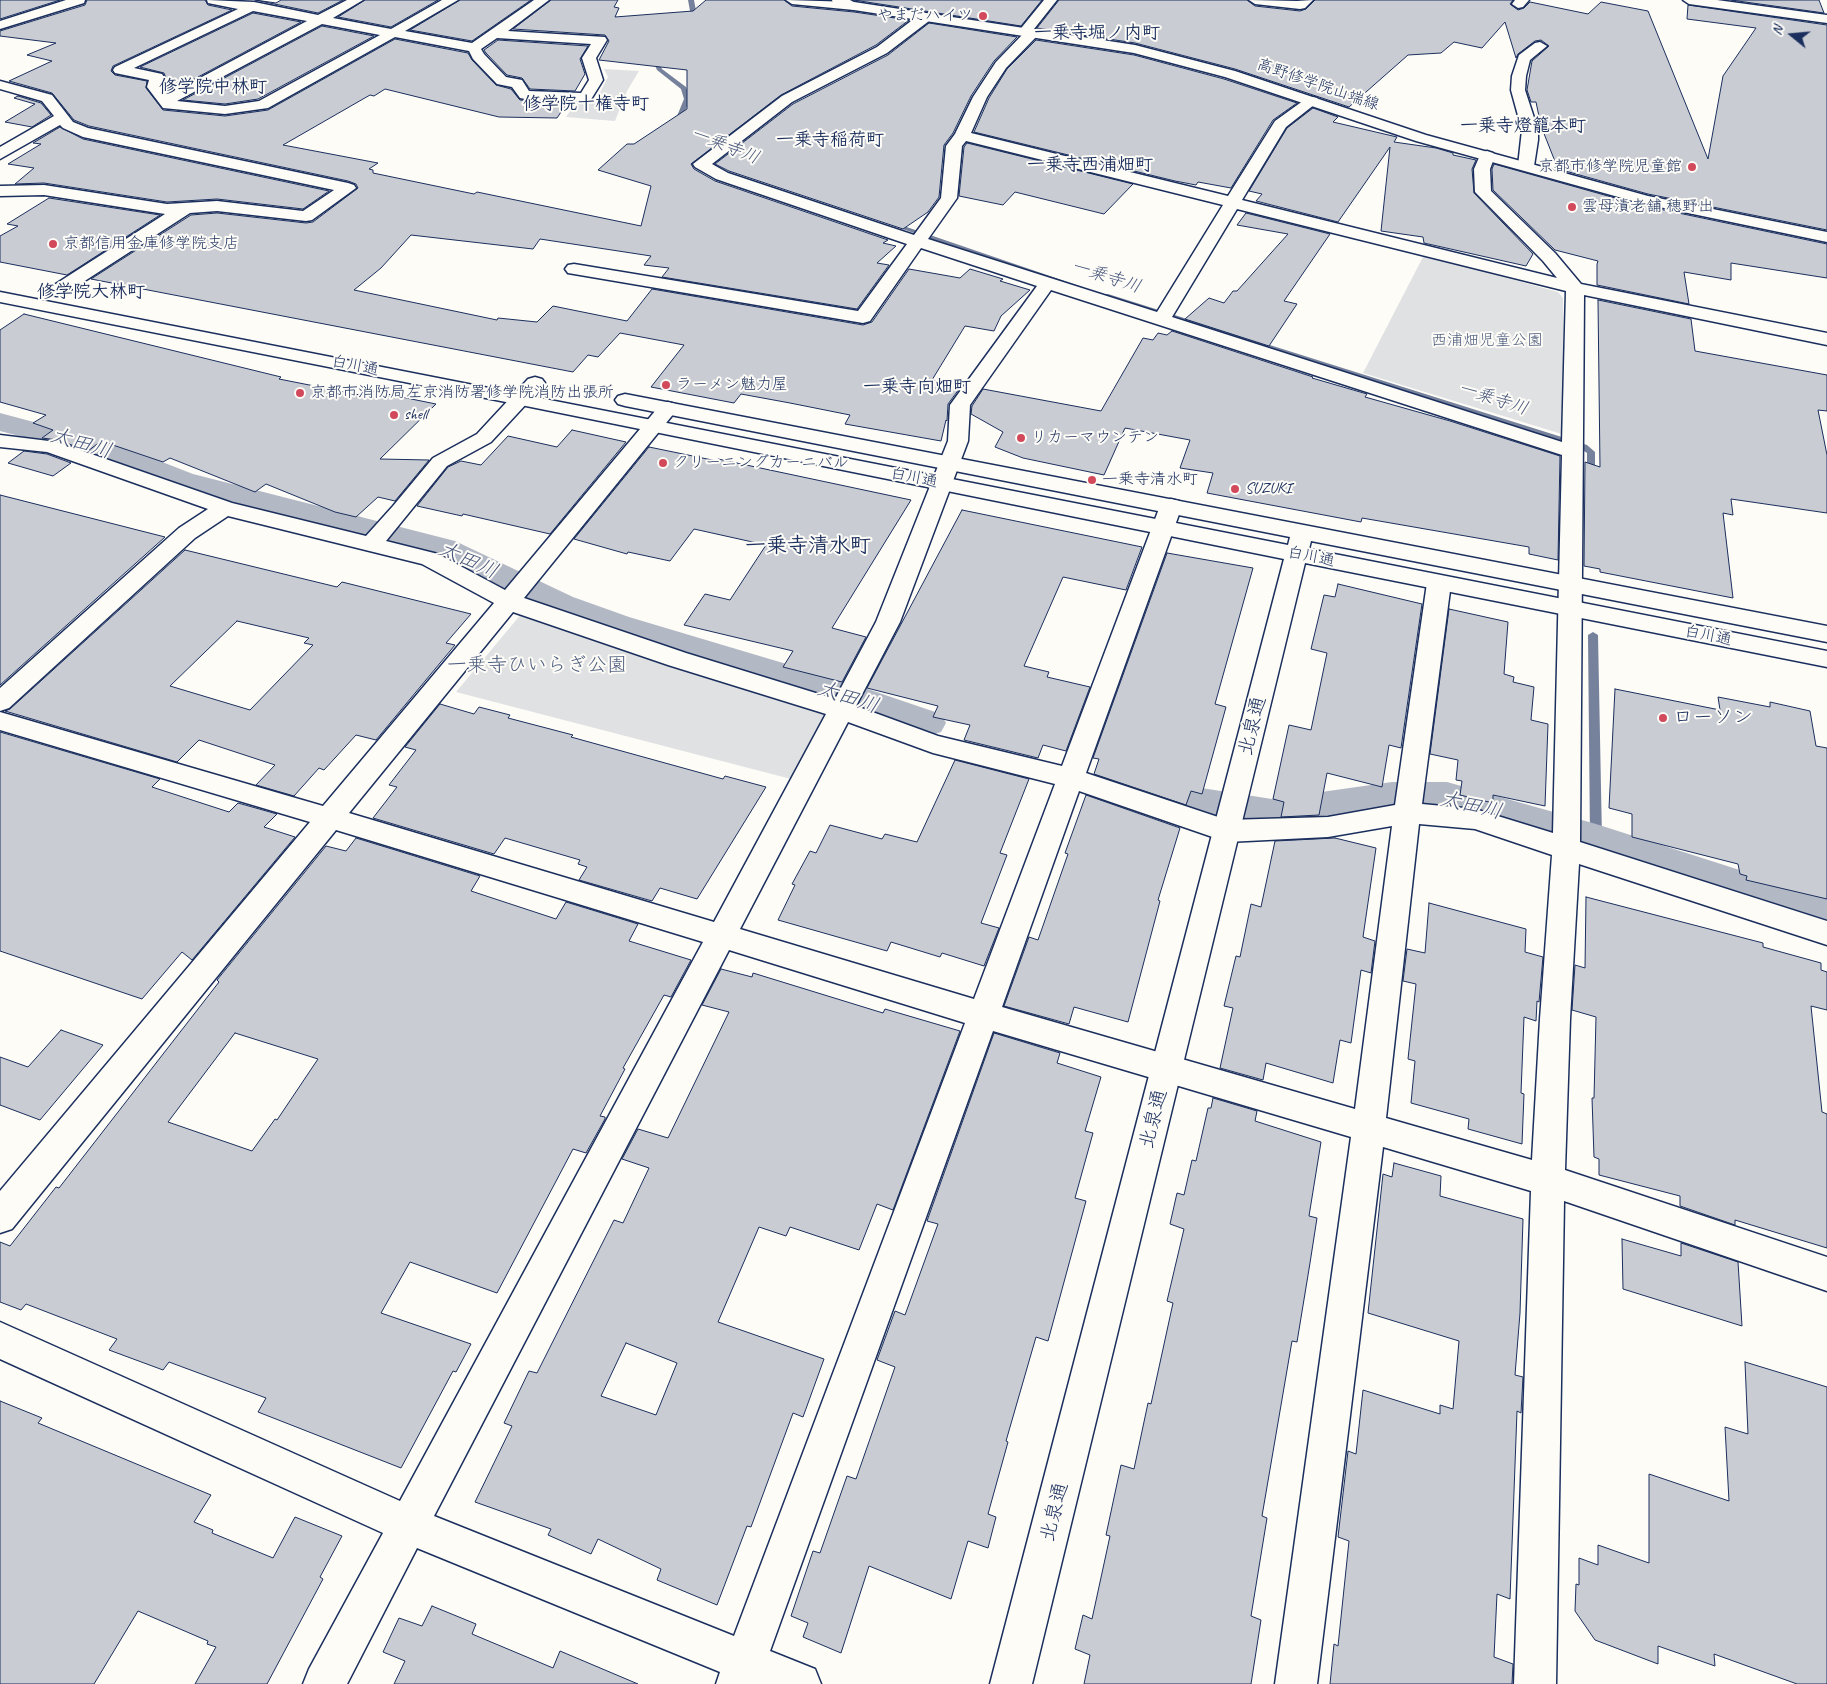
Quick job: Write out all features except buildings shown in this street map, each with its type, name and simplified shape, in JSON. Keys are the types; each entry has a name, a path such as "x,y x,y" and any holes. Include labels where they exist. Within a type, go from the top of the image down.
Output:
{"street":[{"path":"0,25 79,0"},
{"path":"212,0 474,48 497,34 543,0"},
{"path":"266,0 120,70 157,77 154,87 168,105 225,110 263,105 452,0"},
{"path":"165,102 357,0"},
{"name":"高野修学院山端線","path":"792,0 854,6 1135,49 1182,60 1412,135 1487,156 1693,211 1827,237"},
{"path":"838,0 854,6"},
{"path":"574,269 863,318 949,198 954,146 962,135 980,97 1001,65 1028,33 1051,0"},
{"path":"1255,0 1300,5 1307,0"},
{"path":"1688,0 1827,20"},
{"path":"20,2 48,10"},
{"path":"924,18 882,50 787,98 701,164 722,176 1048,284 1161,320 1573,443"},
{"path":"474,48 478,56 502,81 517,83 525,95 585,98 596,80 589,58 600,40 497,34"},
{"path":"1526,166 1530,130 1518,90 1519,76 1524,58 1540,46"},
{"path":"0,85 48,98 68,125 83,132 348,188 306,216 217,206 167,209 44,190 0,191"},
{"path":"1161,320 1234,203 1280,124 1312,101"},
{"path":"0,154 63,117"},
{"path":"962,135 1575,288 1827,339"},
{"path":"1487,156 1482,169 1483,192 1549,256 1575,288 1566,837 1548,1180 1535,1684"},
{"path":"57,291 184,209"},
{"name":"白川通","path":"0,280 545,385 521,399"},
{"path":"324,1684 888,622 958,441 960,405 1048,284"},
{"name":"白川通","path":"0,297 521,399 661,417 949,462 1167,516 1299,543 1570,585 1827,634"},
{"name":"白川通","path":"611,397 661,417 941,483 1167,516"},
{"path":"370,545 401,511 440,462 484,438 521,399"},
{"path":"0,1217 661,417"},
{"path":"2,444 50,446 225,508 430,559 508,601 550,617 677,659 847,699 933,744 1230,816 1328,827 1409,801 1475,819 1566,837 1827,933"},
{"path":"0,702 187,534 225,508"},
{"path":"741,1673 1167,516"},
{"name":"白川通","path":"1299,543 1439,583 1827,659"},
{"name":"北泉通","path":"1011,1684 1299,543"},
{"path":"1296,1684 1369,1128 1409,801 1439,583"},
{"path":"0,721 330,818 983,1015 1548,1180 1827,1274"},
{"path":"0,1340 741,1673 800,1684"}],"green space":[{"path":"604,69 639,71 627,91 615,121 566,117 577,101 595,102 608,77"},
{"name":"西浦畑児童公園","path":"1424,255 1558,292 1563,298 1565,435 1363,373"},
{"name":"一乗寺ひいらぎ公園","path":"522,613 826,713 791,779 456,692"}],"waterway":[{"name":"一乗寺川","path":"690,25 693,11 691,0"},
{"name":"一乗寺川","path":"663,55 656,61 660,70 684,88 687,99 676,126"},
{"name":"一乗寺川","path":"890,223 1078,287"},
{"name":"一乗寺川","path":"1105,296 1584,447 1591,452 1591,477"},
{"name":"太田川","path":"0,422 106,450 182,480 444,548 561,605 617,625 838,692 928,723"},
{"name":"一乗寺川","path":"1593,635 1596,839"},
{"name":"太田川","path":"1138,786 1176,798 1272,814 1392,796 1447,796 1596,839 1827,914"}],"place":[{"name":"やまだハイツ","path":"983,16"},
{"name":"京都市修学院児童館","path":"1692,167"},
{"name":"雲母漬老舗 穂野出","path":"1572,207"},
{"name":"京都信用金庫修学院支店","path":"53,244"},
{"name":"ラーメン魅力屋","path":"666,385"},
{"name":"京都市消防局左京消防署修学院消防出張所","path":"300,393"},
{"name":"shell","path":"394,415"},
{"name":"リカーマウンテン","path":"1021,438"},
{"name":"クリーニングカーニバル","path":"663,463"},
{"name":"一乗寺清水町","path":"1092,480"},
{"name":"SUZUKI","path":"1235,489"},
{"name":"ローソン","path":"1663,718"}],"district":[{"name":"一乗寺堀ノ内町","path":"1097,33"},
{"name":"修学院中林町","path":"213,87"},
{"name":"修学院十権寺町","path":"586,104"},
{"name":"一乗寺燈籠本町","path":"1523,126"},
{"name":"一乗寺稲荷町","path":"830,140"},
{"name":"一乗寺西浦畑町","path":"1090,165"},
{"name":"修学院大林町","path":"91,292"},
{"name":"一乗寺向畑町","path":"917,387"},
{"name":"一乗寺清水町","path":"808,546"}]}
